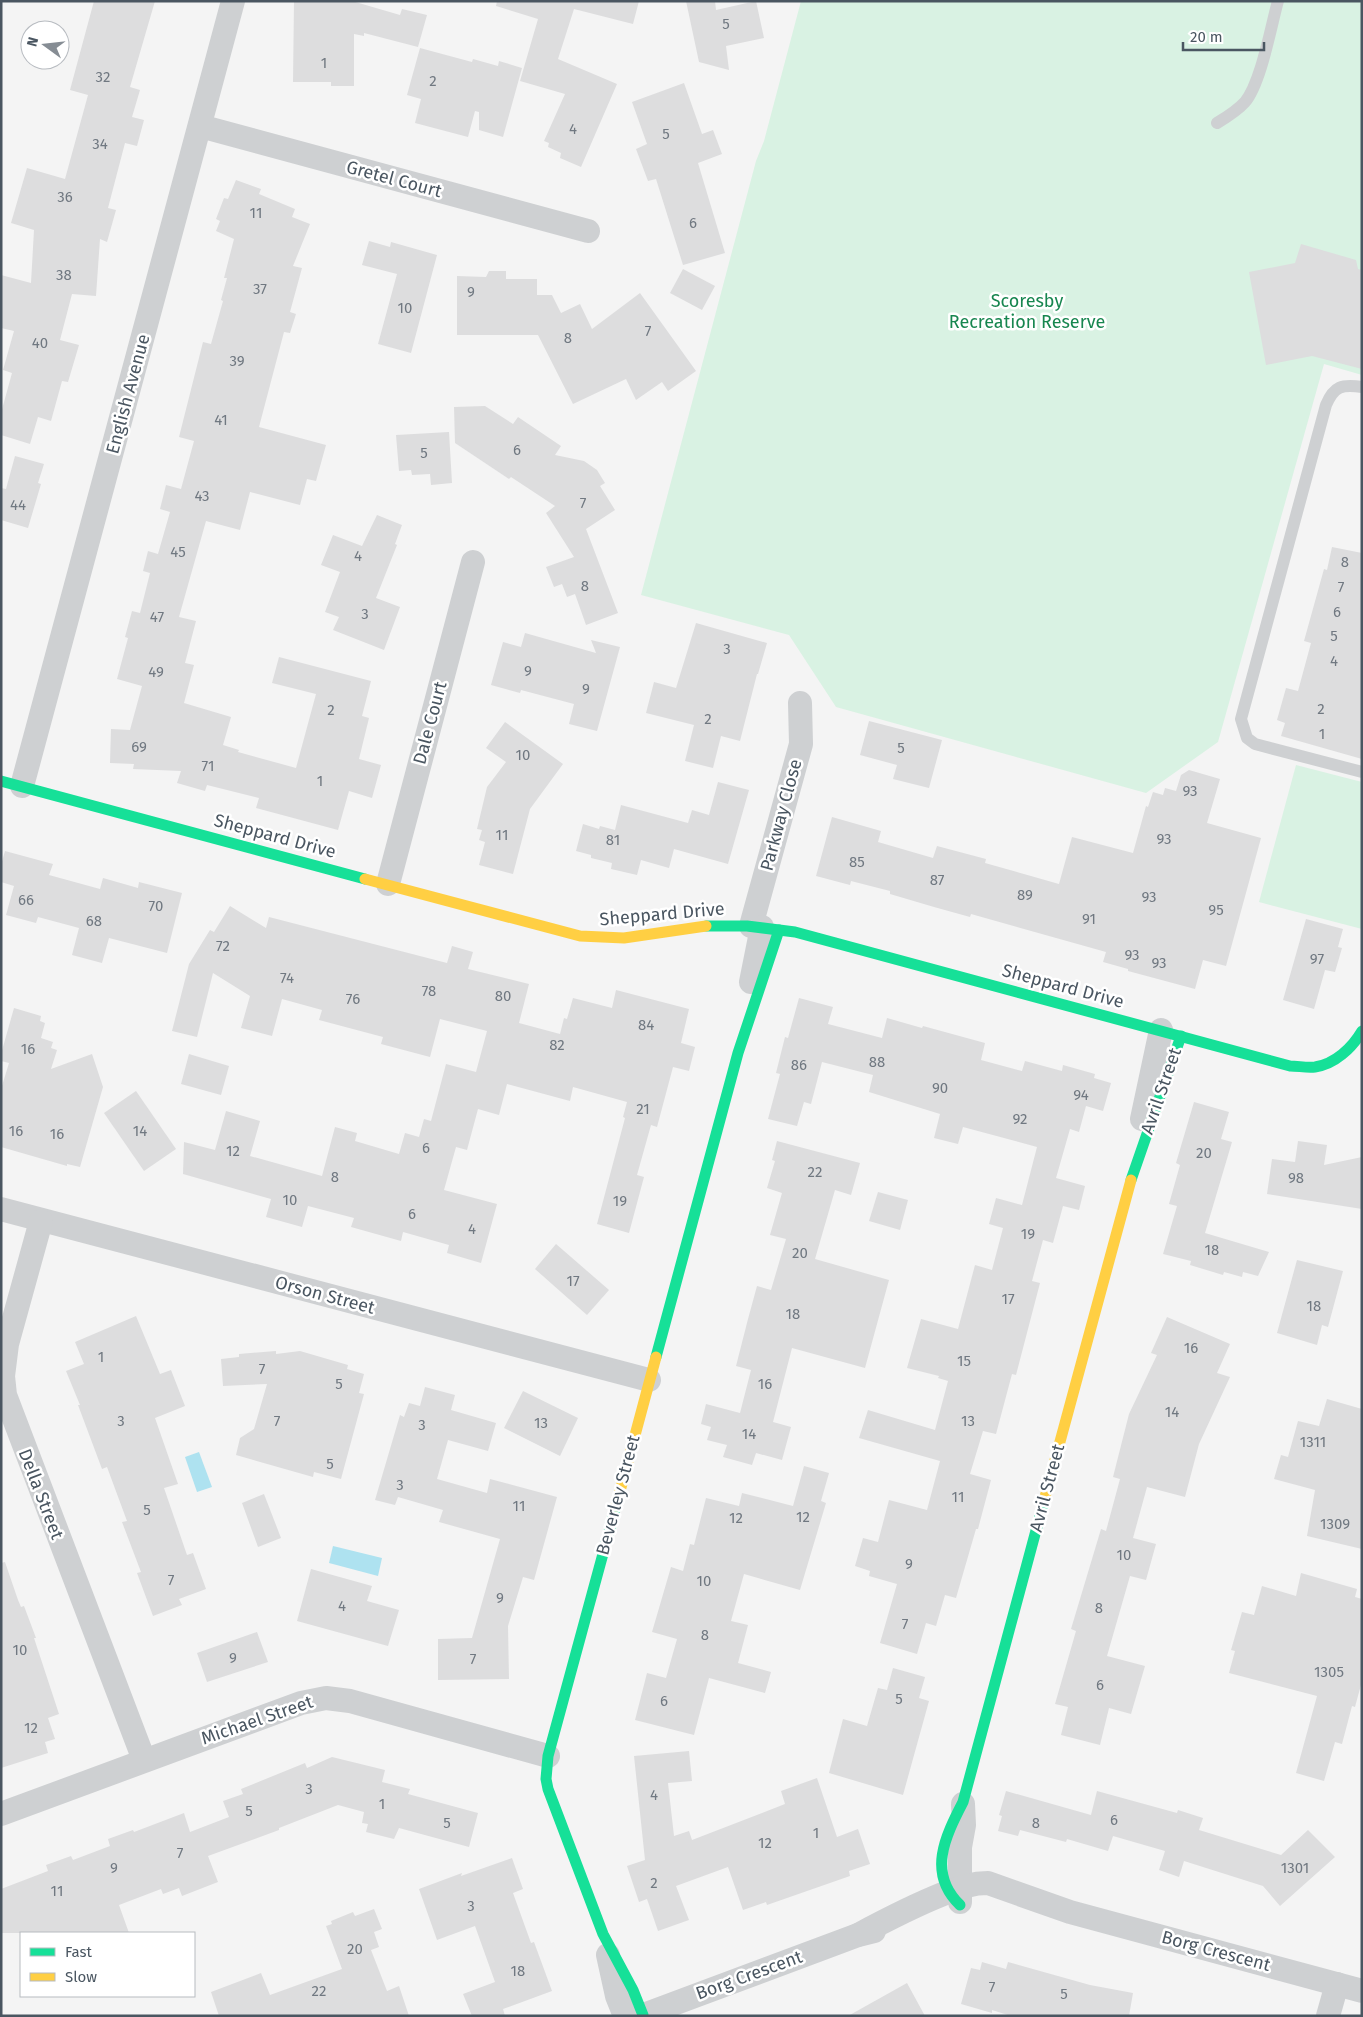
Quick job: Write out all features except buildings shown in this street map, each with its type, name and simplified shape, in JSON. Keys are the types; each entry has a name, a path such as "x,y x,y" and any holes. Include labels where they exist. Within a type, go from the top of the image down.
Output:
{"street":[{"name":"English Avenue","path":"12,784 200,126 233,1"},
{"name":"Gretel Court","path":"200,126 588,231"},
{"name":"Dale Court","path":"388,884 473,562"},
{"name":"Parkway Close","path":"764,928 801,744 800,703"},
{"name":"Sheppard Drive","path":"12,784 559,931 610,939 698,926 764,928 810,935 1290,1066 1315,1066 1328,1062 1349,1049 1362,1031"},
{"name":"Beverley Street","path":"636,2015 617,1996 603,1934 548,1789 546,1778 548,1756 738,1053 764,928"},
{"name":"Avril Street","path":"956,1895 964,1825 963,1802 1171,1033"},
{"name":"Orson Street","path":"1,1210 649,1380"},
{"name":"Della Street","path":"41,1221 4,1356 3,1385 6,1417 144,1760"},
{"name":"Michael Street","path":"1,1814 301,1703 326,1698 350,1701 548,1756"},
{"name":"Borg Crescent","path":"636,2015 858,1935 911,1923 956,1895 1070,1912 1362,1991"},
{"path":"1328,2016 1337,1984"}],"lane":[{"path":"1217,123 1236,112 1254,88 1278,1"},
{"path":"1362,387 1350,385 1340,387 1331,393 1326,405 1241,719 1247,738 1256,744 1362,772"}],"green space":[{"name":"Scoresby Recreation Reserve","path":"801,1 1362,1 1362,375 1324,364 1218,742 1146,793 836,707 789,635 641,595 756,161 764,141"},
{"path":"1296,765 1362,782 1362,929 1259,902"}],"water":[{"path":"199,1452 212,1487 197,1492 185,1457"},
{"path":"333,1546 382,1558 378,1576 329,1563"}],"traffic: fast":[{"path":"1,781 365,879"},
{"path":"706,926 747,926 795,932 1290,1066 1315,1067 1329,1063 1348,1049 1362,1031"},
{"path":"656,1357 738,1053 779,930"},
{"path":"1131,1180 1181,1036"},
{"path":"960,1905 950,1893 944,1880 942,1855 950,1828 963,1802 1045,1497"},
{"path":"616,1506 548,1756 546,1779 548,1789 603,1934 633,1990 643,2015"}],"traffic: slow":[{"path":"365,879 580,936 624,938 706,926"},
{"path":"1045,1497 1131,1180"},
{"path":"616,1506 656,1357"}]}
